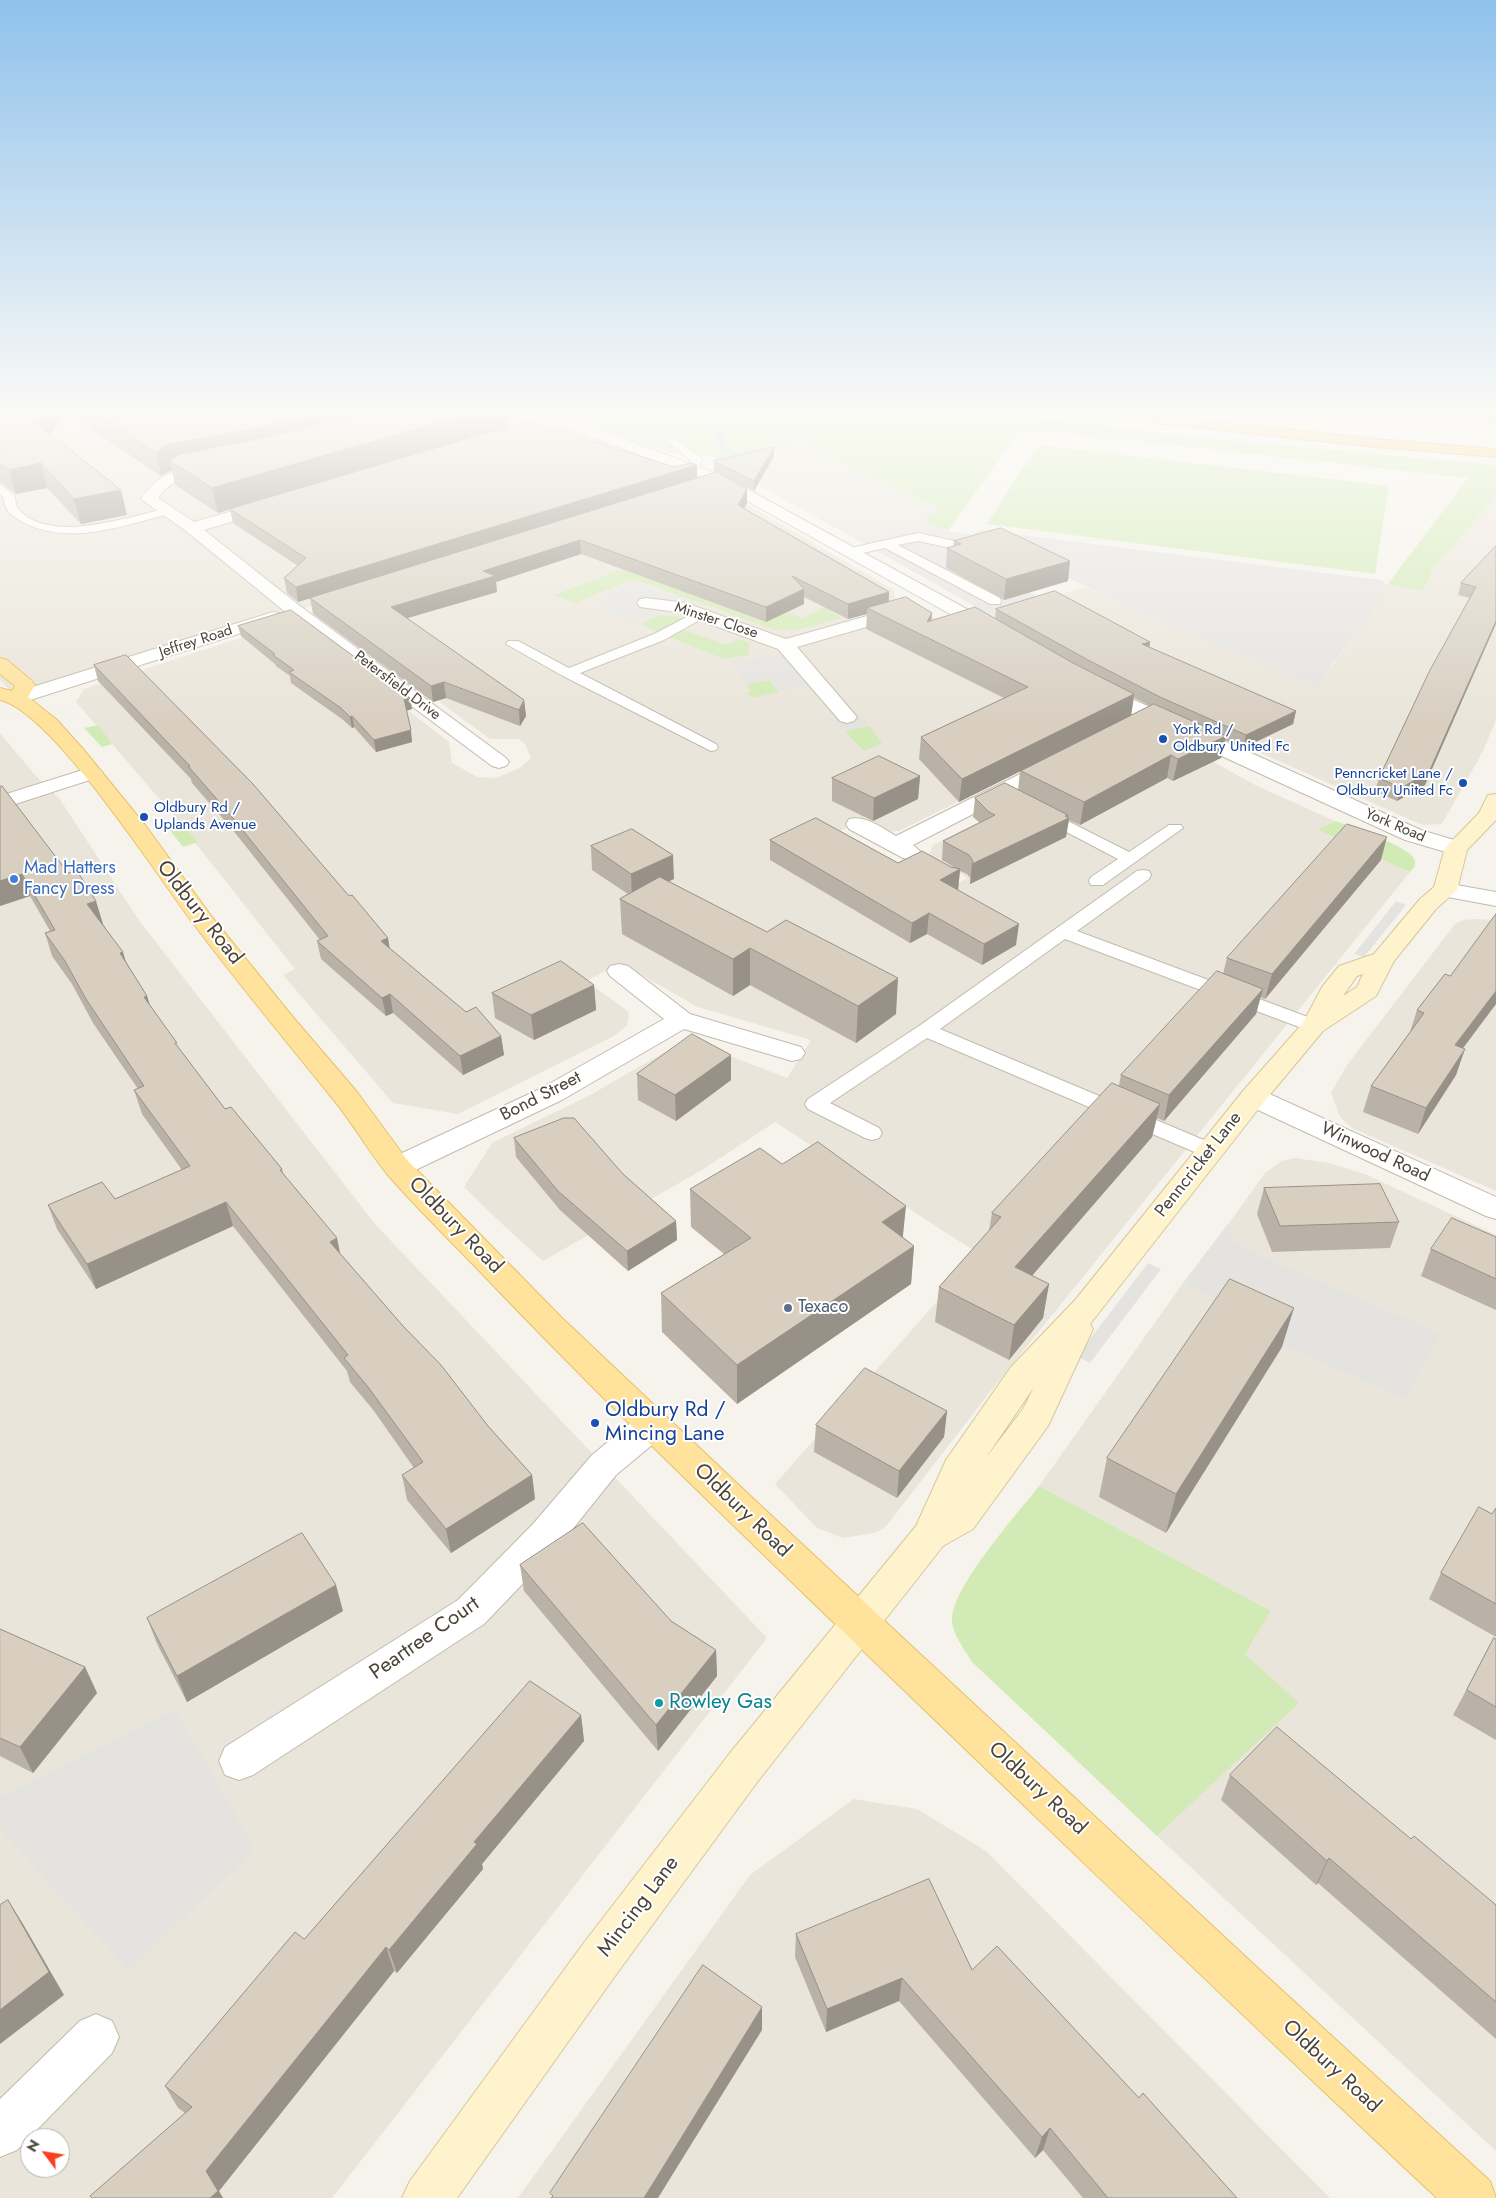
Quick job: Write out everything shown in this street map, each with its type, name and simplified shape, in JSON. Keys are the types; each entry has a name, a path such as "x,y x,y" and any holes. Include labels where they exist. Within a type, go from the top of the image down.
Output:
{"main road":[{"path":"0,664 25,685 9,696"},
{"name":"Oldbury Road","path":"9,696 50,724 92,773 137,830 204,922 283,1022 347,1098 397,1167 551,1326 859,1622 1246,1988 1473,2198"}],"street":[{"name":"Petersfield Drive","path":"174,518 192,528 294,610 499,762"},
{"path":"192,528 226,518"},
{"path":"788,518 1006,638"},
{"path":"847,717 804,670 785,645 940,600"},
{"name":"Minster Close","path":"646,603 670,605 700,614 785,645"},
{"name":"Jeffrey Road","path":"9,696 313,604"},
{"name":"York Road","path":"1086,683 1141,721 1413,835 1456,848"},
{"path":"896,844 1014,799 1071,756"},
{"path":"0,803 92,773"},
{"path":"1496,800 1488,816 1456,848 1446,890 1496,900"},
{"path":"857,824 927,862"},
{"name":"Penncricket Lane","path":"859,1622 930,1535 960,1518 1036,1417 1087,1307 1253,1097 1314,1026 1367,991 1383,959 1428,904 1446,890"},
{"path":"619,971 682,1020 792,1052"},
{"name":"Bond Street","path":"397,1167 552,1094 682,1020"},
{"name":"Winwood Road","path":"1253,1097 1496,1209"},
{"name":"Peartree Court","path":"239,1761 471,1612 546,1535 604,1464 652,1425"},
{"name":"Mincing Lane","path":"427,2198 599,1960 732,1782 859,1622"},
{"path":"0,2134 96,2037"}],"lane":[{"path":"22,518 38,525 59,530 82,530 139,518"},
{"path":"850,552 918,537 965,547"},
{"path":"887,544 995,602"},
{"path":"568,673 659,637 700,614"},
{"path":"513,644 711,747"},
{"path":"1014,799 1129,858"},
{"path":"1097,881 1175,828"},
{"path":"872,1133 815,1104 926,1030 1142,875"},
{"path":"1064,932 1314,1026"},
{"path":"926,1030 1211,1151"}],"shaded area":[{"path":"0,518 595,518 17,698 0,680"},
{"path":"694,518 770,518 894,590 895,598 890,602 854,614 876,627 922,617 943,619 1123,720 899,831 884,832 860,820 841,831 945,889 968,878 929,855 933,845 1146,738 1165,735 1257,786 1335,821 1319,830 1410,872 986,1397 891,1520 883,1529 873,1533 843,1538 817,1528 775,1484 941,1297 982,1256 775,1122 702,1170 543,1261 464,1187 492,1143 590,1095 682,1042 697,1043 787,1078 811,1040 698,1007 620,963 586,981 629,1012 627,1026 612,1037 458,1114 393,1103 283,975 295,969 174,816 76,702 84,689 249,635 314,638 449,742 452,763 478,777 495,778 520,768 531,758 525,744 518,739 490,739 330,621"},
{"path":"817,518 928,518 923,521 852,537"},
{"path":"1478,518 1496,518 1496,720 1483,751 1442,824 1422,825 1167,711 990,615 1085,587 1316,686 1365,623 1387,585 1423,591 1433,569"},
{"path":"923,521 948,531 972,535 981,530 1381,580 1387,585 1371,616 1316,687 1164,623 1032,561 981,558 946,568 977,585 1002,578 1042,599 990,615 852,537"},
{"path":"634,582 687,603 672,611 654,614 633,622 601,608 612,603 598,598"},
{"path":"791,653 817,684 779,692 769,680 747,684 731,662"},
{"path":"857,715 869,726 845,731 834,720"},
{"path":"0,733 35,775 59,798 138,919 375,1224 767,1638 332,2198 0,2198"},
{"path":"1396,901 1406,905 1364,957 1354,954"},
{"path":"1464,920 1496,920 1496,1191 1352,1128 1340,1117 1331,1093 1347,1065 1455,924"},
{"path":"1295,1158 1329,1163 1367,1175 1496,1235 1496,2151 1157,1836 1298,1703 1245,1654 1271,1611 1039,1486 1183,1283 1265,1173 1282,1161"},
{"path":"1228,1224 1232,1240 1266,1258 1441,1334 1405,1399 1220,1318 1229,1305 1183,1283"},
{"path":"1148,1263 1161,1269 1090,1363 1077,1356"},
{"path":"175,1709 255,1850 129,1971 0,1829 0,1797"},
{"path":"854,1799 917,1809 986,1851 1330,2198 518,2198 750,1875"}],"green space":[{"path":"928,518 958,518 948,531 923,521"},
{"path":"991,518 1384,518 1375,574 987,524"},
{"path":"1438,518 1478,518 1433,569 1423,591 1387,585"},
{"path":"623,569 765,622 786,612 802,618 824,607 841,618 798,630 775,630 634,579 575,603 554,595"},
{"path":"660,615 677,616 685,619 660,633 640,624"},
{"path":"679,628 726,645 739,639 750,643 748,655 724,659 667,636"},
{"path":"769,680 779,692 753,698 746,693 751,691 747,684"},
{"path":"98,725 112,744 102,747 84,728"},
{"path":"869,726 882,743 864,751 845,731"},
{"path":"1335,821 1401,848 1414,858 1415,866 1410,872 1318,830"},
{"path":"183,825 198,842 183,847 169,829"},
{"path":"1039,1486 1271,1611 1245,1654 1299,1703 1157,1836 972,1662 955,1632 952,1621 962,1590 987,1552"}],"building":[{"path":"243,518 524,518 296,587 284,578 306,558"},
{"path":"570,518 760,518 889,592 848,604 792,576 804,589 766,607 580,540 483,571 495,576 391,607 524,700 519,710 444,682 431,686 310,598"},
{"path":"1001,528 1070,561 1006,579 947,548 961,544 954,541"},
{"path":"1496,546 1496,621 1429,772 1401,788 1379,778 1430,670 1476,587 1461,583"},
{"path":"1055,591 1150,642 1142,644 1296,711 1246,735 1160,697 996,609"},
{"path":"906,597 932,613 927,622 975,607 1073,663 1134,694 962,779 921,737 1028,687 867,608"},
{"path":"291,610 410,698 404,699 411,730 374,740 352,716 350,717 341,708 289,672 294,670 238,626"},
{"path":"126,655 253,784 349,896 352,895 388,938 381,941 466,1012 476,1007 501,1036 460,1056 390,994 382,998 317,941 328,936 228,812 188,766 190,766 94,665"},
{"path":"1154,704 1226,736 1178,759 1171,755 1084,802 1021,771"},
{"path":"879,756 920,776 874,798 832,778"},
{"path":"1005,783 1068,815 1065,816 1069,818 972,864 973,861 969,855 943,841 995,815 989,812 975,798"},
{"path":"2,786 68,873 77,871 96,901 87,904 123,952 120,953 147,996 144,997 177,1043 175,1043 225,1109 231,1107 282,1169 280,1170 337,1238 330,1242 403,1326 441,1365 488,1426 532,1475 446,1529 402,1475 423,1462 368,1387 344,1358 348,1355 226,1202 87,1264 48,1205 102,1182 115,1199 190,1166 134,1090 144,1086 86,999 65,961 45,933 55,930 22,874 0,881 0,787"},
{"path":"816,818 898,863 922,851 951,867 960,869 940,880 1019,924 984,944 929,913 912,923 770,840"},
{"path":"1347,824 1387,837 1272,974 1227,958"},
{"path":"632,829 673,855 631,874 591,846"},
{"path":"660,877 767,932 786,920 898,978 858,1006 750,948 733,959 620,899"},
{"path":"1496,914 1496,991 1455,1045 1465,1049 1426,1108 1371,1086 1424,1013 1417,1010 1445,974 1450,976"},
{"path":"561,961 594,985 531,1015 492,993"},
{"path":"1217,971 1263,989 1169,1095 1121,1075"},
{"path":"692,1034 731,1055 675,1095 637,1074"},
{"path":"1112,1083 1160,1104 1015,1267 1049,1284 1014,1325 939,1287 1001,1217 992,1213"},
{"path":"564,1118 574,1118 623,1174 676,1221 627,1251 558,1191 514,1138"},
{"name":"Texaco","path":"818,1142 906,1206 882,1222 914,1246 737,1365 661,1293 751,1238 690,1189 760,1148 782,1164"},
{"path":"1380,1184 1399,1222 1280,1226 1264,1188"},
{"path":"1452,1218 1496,1237 1496,1279 1431,1249"},
{"path":"1230,1279 1294,1308 1176,1494 1107,1458"},
{"path":"865,1368 947,1411 899,1471 816,1425"},
{"path":"1479,1507 1492,1514 1496,1508 1496,1604 1441,1573"},
{"path":"583,1523 671,1621 716,1650 656,1725 520,1565"},
{"path":"302,1533 336,1585 177,1676 147,1618"},
{"path":"0,1629 85,1667 20,1747 0,1738"},
{"path":"1494,1638 1496,1639 1496,1707 1467,1690"},
{"path":"530,1681 581,1715 474,1842 477,1844 389,1950 386,1947 206,2171 218,2191 210,2198 92,2198 90,2196 192,2107 165,2086 295,1932 304,1939"},
{"path":"1277,1727 1411,1839 1414,1836 1496,1905 1496,2002 1329,1858 1327,1861 1230,1775"},
{"path":"929,1879 972,1970 997,1946 1139,2098 1143,2093 1237,2198 1108,2198 1050,2128 1042,2137 902,1978 827,2009 796,1934"},
{"path":"8,1900 49,1972 0,2010 0,1905"},
{"path":"703,1965 762,2007 644,2198 551,2198 553,2196 550,2193"}],"place":[{"name":"York Rd / Oldbury United Fc","path":"1163,739"},
{"name":"Penncricket Lane / Oldbury United Fc","path":"1463,783"},
{"name":"Oldbury Rd / Uplands Avenue","path":"144,817"},
{"name":"Mad Hatters Fancy Dress","path":"14,879"},
{"name":"Texaco","path":"788,1308"},
{"name":"Oldbury Rd / Mincing Lane","path":"595,1423"},
{"name":"Rowley Gas","path":"659,1703"}]}
